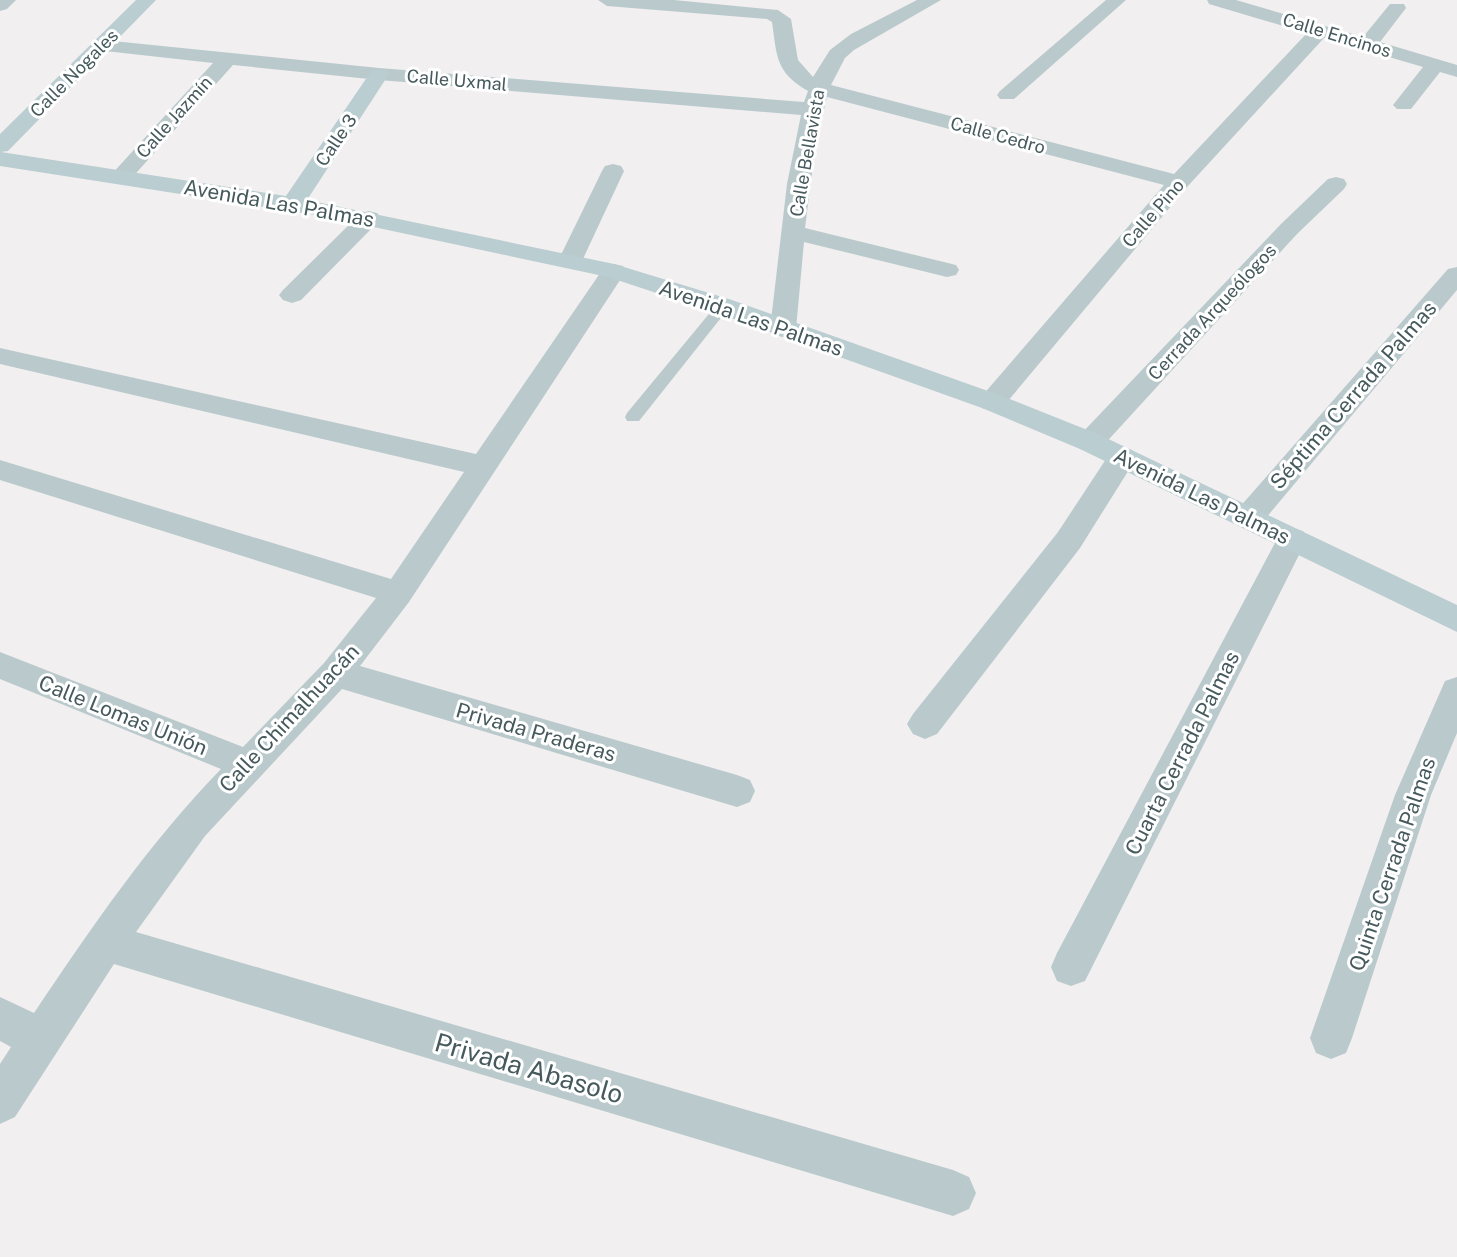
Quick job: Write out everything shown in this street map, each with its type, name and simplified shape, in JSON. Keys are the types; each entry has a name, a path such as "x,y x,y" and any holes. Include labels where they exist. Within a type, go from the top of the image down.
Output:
{"main road":[{"name":"Calle Nogales","path":"0,146 147,0"},
{"name":"Calle 3","path":"292,205 379,74"},
{"name":"Avenida Las Palmas","path":"0,159 121,176 369,218 614,271 723,306 992,402 1090,442 1457,619"}],"street":[{"path":"0,5 7,0"},
{"name":"Calle Cedro","path":"606,0 778,16 781,19 788,63 792,71 818,88 1179,182"},
{"name":"Calle Bellavista","path":"783,329 793,232 811,110 824,70 837,54 932,0"},
{"path":"1006,94 1117,0"},
{"name":"Calle Encinos","path":"1216,0 1457,71"},
{"path":"1368,44 1397,8"},
{"name":"Calle Pino","path":"992,402 1179,182 1321,30"},
{"name":"Calle Uxmal","path":"103,46 379,74 811,110"},
{"name":"Calle Jazmín","path":"121,176 228,59"},
{"path":"1404,105 1435,65"},
{"path":"570,261 613,171"},
{"name":"Cerrada Arqueólogos","path":"1090,442 1289,229 1336,184"},
{"path":"292,295 369,218"},
{"path":"793,232 947,270"},
{"name":"Calle Chimalhuacán","path":"0,1102 39,1039 105,942 192,824 336,673 398,593 614,271"},
{"name":"Séptima Cerrada Palmas","path":"1249,517 1457,274"},
{"path":"0,356 482,466"},
{"path":"925,724 1069,540 1122,457"},
{"path":"0,470 398,593"},
{"name":"Cuarta Cerrada Palmas","path":"1071,967 1292,539"},
{"name":"Calle Lomas Unión","path":"0,666 247,764"},
{"name":"Privada Praderas","path":"336,673 736,791"},
{"name":"Quinta Cerrada Palmas","path":"1332,1038 1413,795 1457,691"},
{"name":"Privada Abasolo","path":"105,942 953,1192"},
{"path":"0,1018 39,1039"}],"lane":[{"path":"633,417 723,306"}]}
